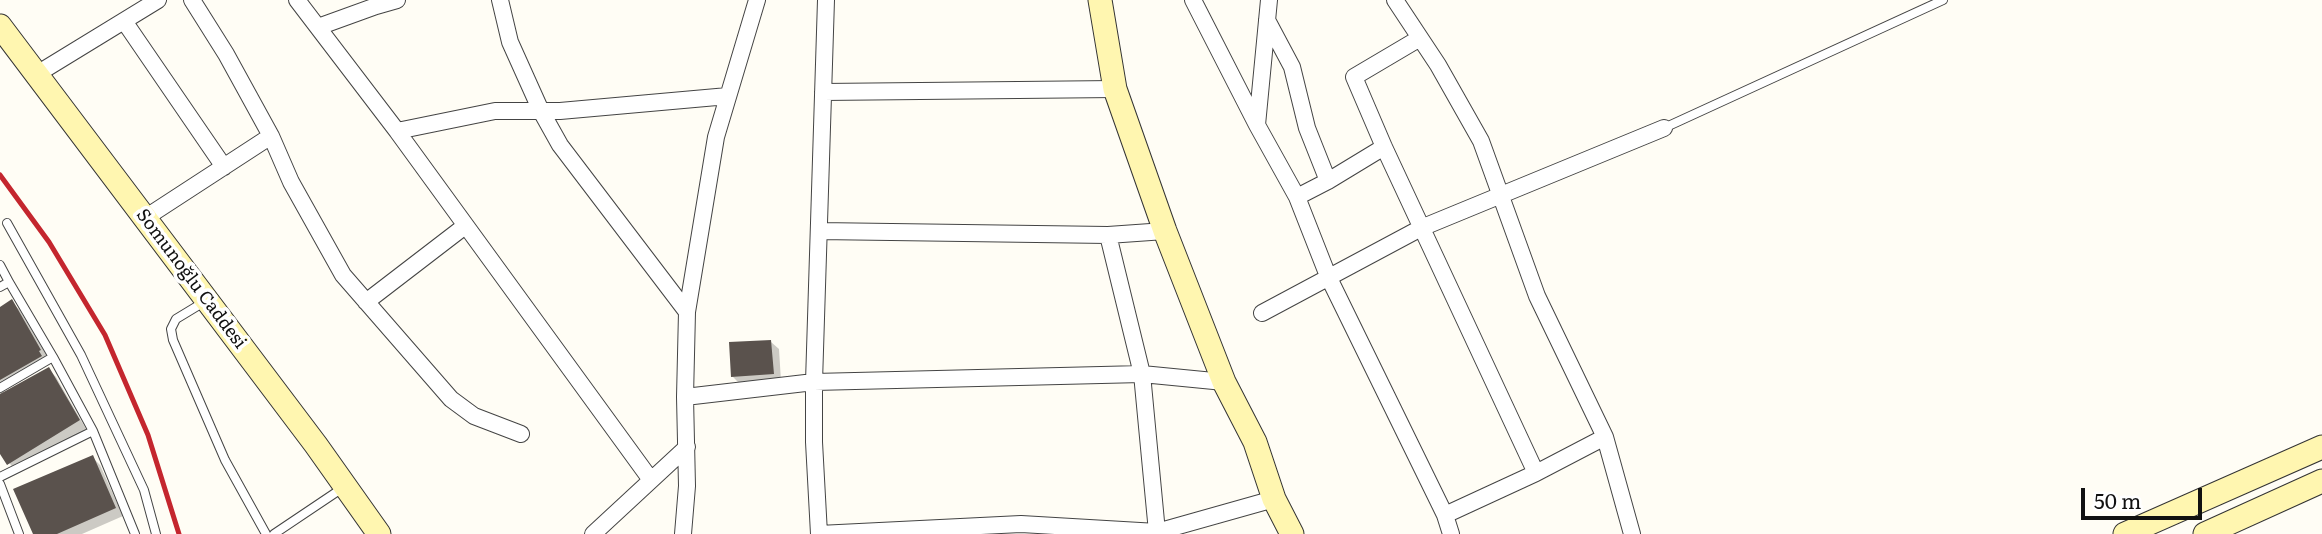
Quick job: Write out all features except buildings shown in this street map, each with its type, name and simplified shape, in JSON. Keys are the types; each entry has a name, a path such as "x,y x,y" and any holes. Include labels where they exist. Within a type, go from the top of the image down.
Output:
{"main road":[{"path":"1100,0 1115,89 1165,231 1224,382 1255,442 1275,499 1292,534"},
{"name":"Somunoğlu Caddesi","path":"0,26 379,534"},
{"path":"2125,534 2322,447"},
{"path":"2205,534 2322,481"}],"street":[{"path":"37,74 158,0"},
{"path":"192,0 271,135 291,182 343,275 452,399 474,415 521,433"},
{"path":"297,0 397,131 652,480"},
{"path":"318,27 397,0"},
{"path":"499,0 510,42 541,111 560,145 687,312"},
{"path":"683,534 687,447 687,312 716,137 757,0"},
{"path":"826,0 814,382 819,534 1021,524 1158,533 1275,499"},
{"path":"1193,0 1297,197 1328,276 1445,515 1451,534"},
{"path":"1257,125 1269,0"},
{"path":"1395,0 1438,65 1480,141 1537,296 1605,437 1632,534"},
{"path":"1266,20 1293,67 1307,128 1328,181"},
{"path":"124,21 223,167"},
{"path":"1420,37 1353,77 1536,473"},
{"path":"823,92 1115,89"},
{"path":"397,131 495,111 541,111 728,96"},
{"path":"1262,313 1422,228 1664,128"},
{"path":"145,218 271,135"},
{"path":"1297,197 1384,147"},
{"path":"366,302 465,226"},
{"path":"819,230 1108,235 1165,231"},
{"path":"1108,235 1142,374 1158,533"},
{"path":"685,397 814,382 1142,374 1224,382"},
{"path":"1445,515 1536,473 1605,437"},
{"path":"593,534 687,447"}],"lane":[{"path":"1664,128 1943,0"},
{"path":"7,223 81,355 144,490 156,534"},
{"path":"0,265 93,431 135,534"},
{"path":"0,288 9,282"},
{"path":"206,300 176,319 171,329 173,340 225,460 267,534"},
{"path":"0,388 53,357"},
{"path":"0,477 93,431"},
{"path":"0,484 19,534"},
{"path":"274,534 345,486"}],"railway":[{"path":"0,175 49,242 105,335 148,435 179,534"}]}
